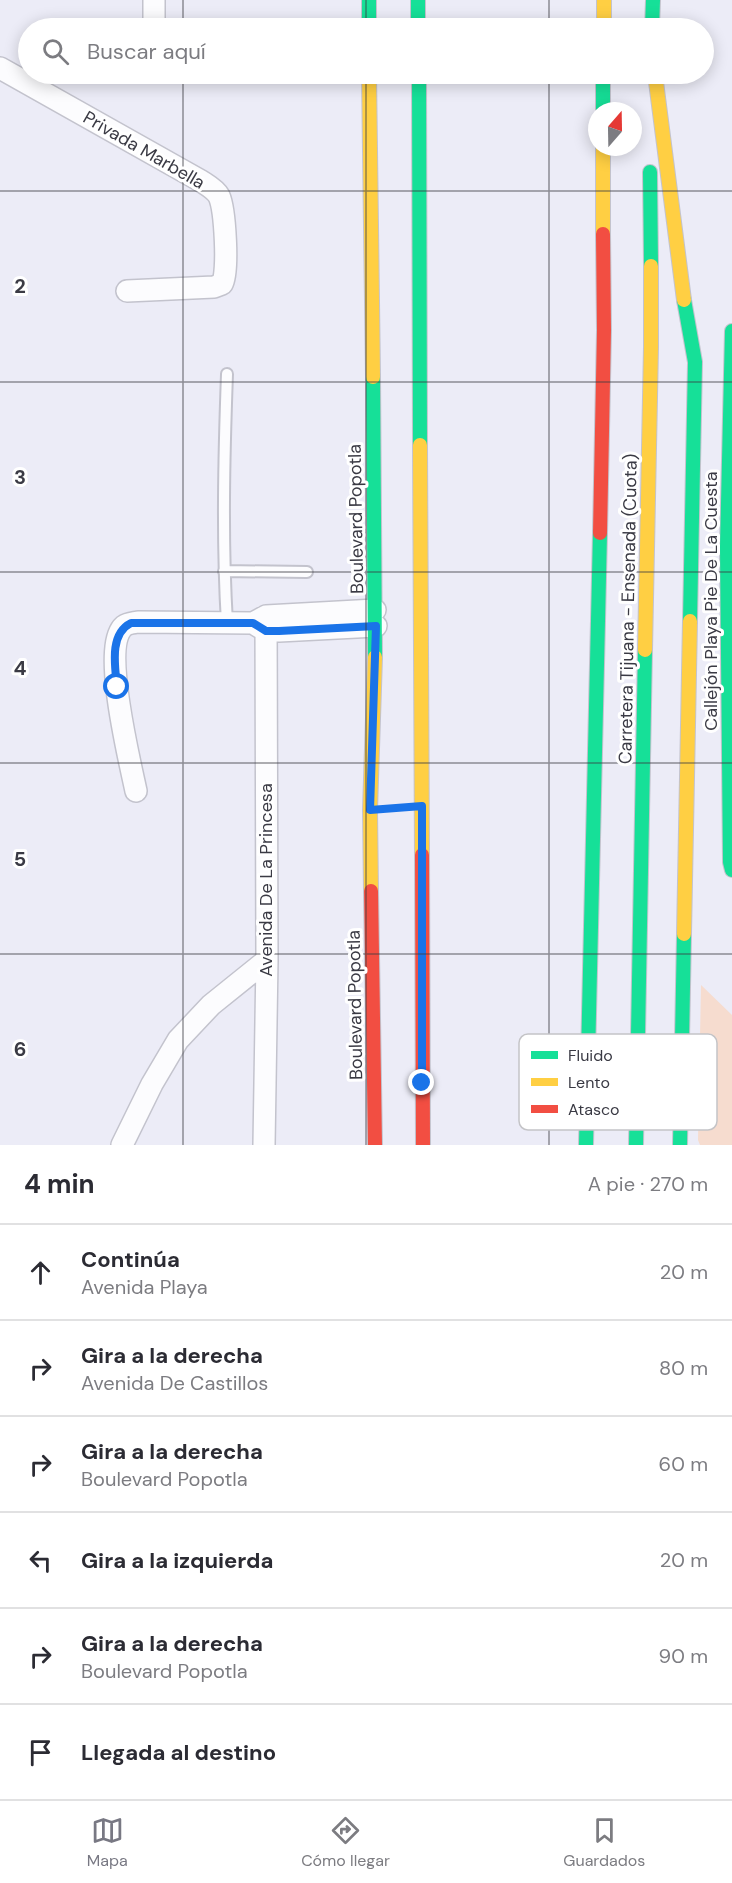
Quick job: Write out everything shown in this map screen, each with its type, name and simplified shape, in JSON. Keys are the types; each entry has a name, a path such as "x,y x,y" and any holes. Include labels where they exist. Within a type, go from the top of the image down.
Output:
{"main road":[{"path":"369,0 369,18"},
{"path":"418,0 418,18"},
{"path":"604,0 604,18"},
{"path":"652,18 653,0"},
{"name":"Boulevard Popotla","path":"369,84 375,618 375,1145"},
{"path":"419,84 417,806 423,1145"},
{"path":"603,84 603,102"},
{"path":"650,140 653,84"},
{"path":"654,84 687,321 695,362 682,1034"},
{"name":"Carretera Tijuana - Ensenada (Cuota)","path":"588,1034 604,342 603,156"},
{"name":"Carretera Tijuana - Ensenada (Cuota)","path":"638,1034 650,359 650,162"},
{"name":"Callejón Playa Pie De La Cuesta","path":"732,331 729,547 730,862 732,870"},
{"name":"Carretera Tijuana - Ensenada (Cuota)","path":"586,1130 586,1145"},
{"name":"Carretera Tijuana - Ensenada (Cuota)","path":"636,1130 636,1145"},
{"path":"680,1130 680,1145"}],"street":[{"path":"154,0 154,18"},
{"name":"Privada Marbella","path":"0,68 18,78"},
{"name":"Privada Marbella","path":"28,84 201,181 217,193 222,208 226,270 222,284 214,287 127,291"},
{"path":"136,791 120,707 114,656 124,626 138,622 262,623 375,618"},
{"name":"Avenida De La Princesa","path":"262,623 267,960 264,1145"},
{"path":"122,1145 152,1084 178,1040 211,1005 267,960"}],"lane":[{"path":"227,374 224,470 224,572 227,623"},
{"path":"224,572 307,572"}],"shaded area":[{"path":"701,985 732,1015 732,1145 700,1145 698,1140 698,1130 717,1130 717,1034 700,1034"}],"traffic: fast":[{"path":"369,0 369,18"},
{"path":"418,0 418,18"},
{"path":"652,18 653,0"},
{"path":"419,84 420,445"},
{"path":"603,84 603,102"},
{"path":"650,172 651,266"},
{"path":"684,300 695,362 690,621"},
{"path":"732,331 727,547 730,862 732,870"},
{"path":"373,377 375,657"},
{"path":"589,1034 600,533"},
{"path":"638,1034 645,650"},
{"path":"682,1034 684,934"},
{"path":"586,1130 586,1145"},
{"path":"636,1130 636,1145"},
{"path":"680,1130 680,1145"}],"traffic: slow":[{"path":"604,0 604,18"},
{"path":"369,84 373,377"},
{"path":"656,84 684,300"},
{"path":"603,156 603,234"},
{"path":"645,650 651,266"},
{"path":"420,445 422,855"},
{"path":"684,934 690,621"},
{"path":"371,891 370,810 375,657"}],"traffic: jam":[{"path":"600,533 604,330 603,234"},
{"path":"422,855 423,1145"},
{"path":"371,891 375,1145"}],"route":[{"path":"117,687 114,656 116,644 124,626 131,623 253,623 266,631 376,626 370,810 422,806 422,1083"}]}
